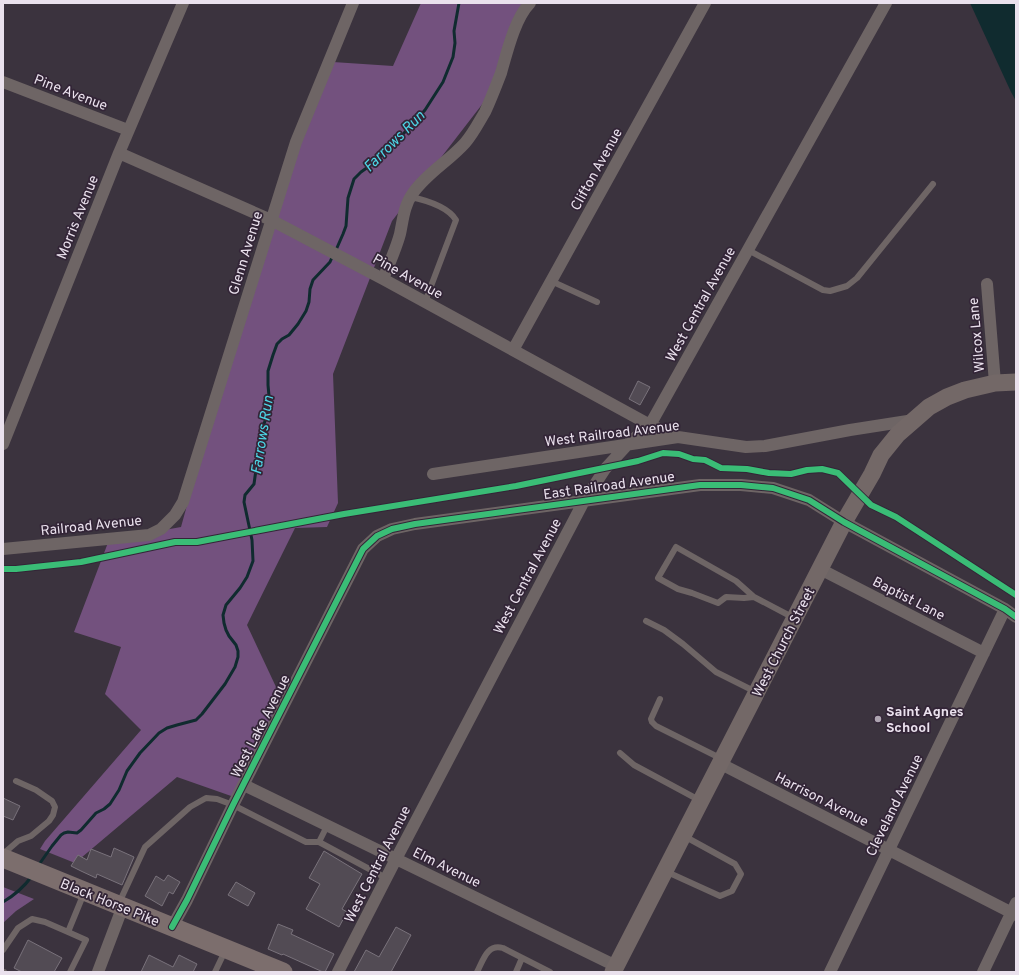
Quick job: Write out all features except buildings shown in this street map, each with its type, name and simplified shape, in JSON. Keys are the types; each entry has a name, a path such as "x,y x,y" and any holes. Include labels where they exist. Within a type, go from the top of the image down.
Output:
{"main road":[{"name":"West Church Street","path":"615,969 844,522 872,474 881,455 898,434 929,407 947,397 965,390 995,383 1016,382"},
{"name":"Black Horse Pike","path":"3,858 283,972"}],"street":[{"name":"Morris Avenue","path":"3,444 128,130 182,3"},
{"name":"Glenn Avenue","path":"175,515 182,502 296,142 353,3"},
{"path":"383,279 400,235 406,205 410,197 419,185 465,142 474,131 494,93 508,47 517,24 530,3"},
{"name":"Clifton Avenue","path":"513,350 706,3"},
{"name":"West Central Avenue","path":"338,972 584,501 605,468 628,444 650,425 886,3"},
{"name":"Pine Avenue","path":"3,82 128,130"},
{"name":"Pine Avenue","path":"119,153 271,220 383,279 650,425 678,436"},
{"name":"Wilcox Lane","path":"986,284 995,383"},
{"name":"West Railroad Avenue","path":"433,474 678,436 746,447 765,446 914,420"},
{"name":"East Railroad Avenue","path":"373,540 377,536 392,529 415,524 700,485 740,485 773,488 809,500 844,522 1005,608 1016,617"},
{"name":"Railroad Avenue","path":"3,549 149,535 161,529 175,515"},
{"name":"West Lake Avenue","path":"172,927 187,900 362,549 373,540"},
{"name":"Baptist Lane","path":"820,569 984,653"},
{"name":"Cleveland Avenue","path":"830,972 1005,608"},
{"name":"Harrison Avenue","path":"722,762 889,850 1015,910"},
{"name":"Elm Avenue","path":"244,785 396,859 615,969"},
{"path":"98,972 120,905"},
{"path":"983,972 1015,910"}],"lane":[{"path":"748,250 823,290 847,286 857,278 933,184"},
{"path":"410,197 424,200 435,205 454,216 456,220 425,302"},
{"path":"551,281 597,302"},
{"path":"754,597 726,597 718,604 678,589 658,578 676,547 736,581 754,597 795,619"},
{"path":"646,621 664,630 677,639 716,672 757,693"},
{"path":"660,699 651,719 652,722 656,726 722,762"},
{"path":"620,753 634,765 702,801"},
{"path":"3,854 18,842 31,836 40,829 49,821 55,808 52,801 36,790 16,781"},
{"path":"120,905 145,847 190,807 206,798 217,799 233,806 306,842 319,842 386,878"},
{"path":"319,842 327,826"},
{"path":"665,871 720,896 732,891 741,874 735,864 684,836"},
{"path":"68,932 85,892"},
{"path":"3,950 18,928 32,919 45,922 86,940 70,972"},
{"path":"477,972 486,954 490,949 495,947 503,948 550,972"},
{"path":"215,972 226,949"},
{"path":"516,972 522,958"}],"shaded area":[{"path":"421,3 528,3 504,76 392,221 333,374 338,503 327,527 295,528 247,625 284,704 234,797 177,777 75,863 40,849 45,841 141,730 105,694 121,647 74,632 109,540 181,527 262,234 333,62 393,66"},
{"path":"970,3 1016,3 1016,101 1011,92"},
{"path":"3,887 34,899 16,911 3,923"}],"waterway":[{"name":"Farrows Run","path":"336,250 346,226 348,198 354,179 375,162 408,129 425,110 443,82 453,57 455,43 454,31 459,3"},
{"name":"Farrows Run","path":"38,866 61,835 68,832 77,833 96,813 110,804 119,790 127,771 140,753 159,733 167,728 196,720 202,714 225,684 235,667 238,651 236,645 226,630 223,615 226,605 247,577 253,561 252,540 244,502 245,495 254,484 260,441 266,418 269,396 268,371 277,344 289,335 298,324 306,311 313,280 330,262 333,255"},
{"name":"Farrows Run","path":"3,902 26,884 32,876"}],"cycle path":[{"path":"3,569 81,562 175,542 197,542 344,514 516,486 638,461 663,453 679,454 693,459 705,460 721,468 747,469 769,473 791,474 807,470 822,469 838,473 871,505 896,517 1016,595"},
{"path":"172,927 187,900 233,805 363,549 377,536 392,529 415,524 700,485 741,485 773,488 809,500 844,522 1005,609 1016,617"}],"place":[{"name":"Saint Agnes School","path":"878,719"}]}
